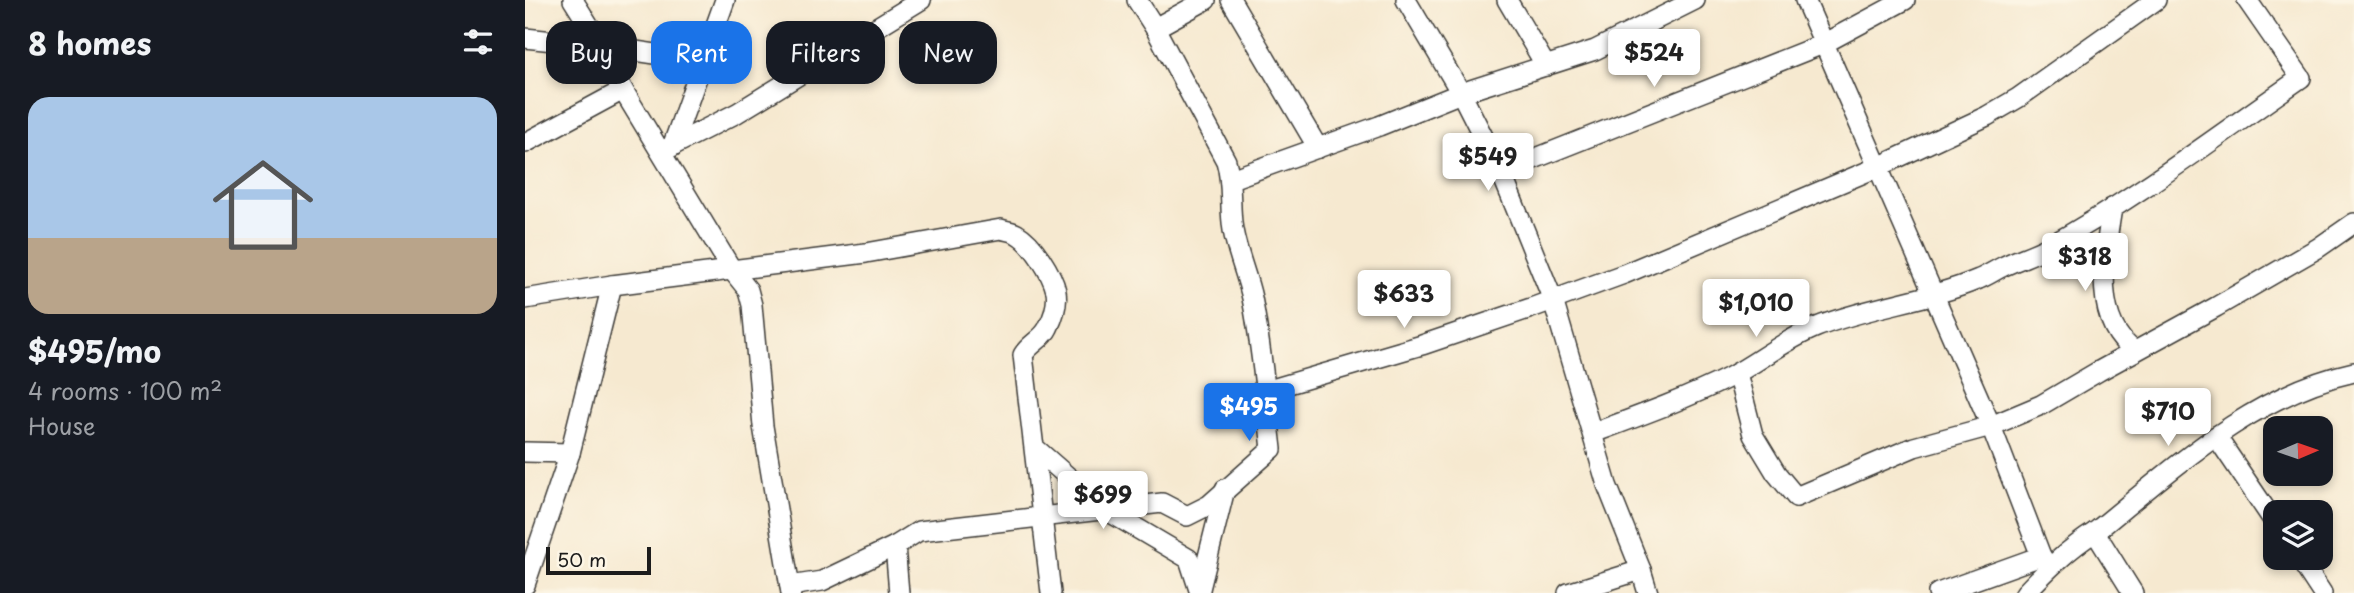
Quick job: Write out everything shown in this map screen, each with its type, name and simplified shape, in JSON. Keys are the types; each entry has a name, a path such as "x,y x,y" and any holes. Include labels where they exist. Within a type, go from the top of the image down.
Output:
{"street":[{"path":"573,0 586,21"},
{"path":"718,21 726,0"},
{"path":"667,149 737,113 922,0"},
{"path":"620,84 667,149 732,270 748,290 752,305 763,426 790,589 822,581 895,546 919,531 1162,503 1187,516 1209,505 1272,449 1261,348 1252,297 1233,233 1229,204 1231,179 1219,146 1137,0"},
{"path":"1155,28 1206,0"},
{"path":"1231,0 1318,148"},
{"path":"1406,0 1461,93 1501,172 1553,300 1607,485 1649,593"},
{"path":"1507,0 1546,66"},
{"path":"1231,179 1461,93 1595,50 1628,35 1661,7 1695,0"},
{"path":"1805,0 1991,426 2045,562"},
{"path":"1501,172 1823,44 1905,0"},
{"path":"1265,391 1422,345 1553,300 1636,269 1878,167 1987,116 2018,98 2156,0"},
{"path":"1593,433 1687,398 1768,356 1788,340 1816,327 1872,309 1949,290 1980,278 2043,249 2112,208 2301,78 2246,0"},
{"path":"525,38 546,40"},
{"path":"667,149 693,84"},
{"path":"525,143 623,90"},
{"path":"2112,208 2103,278 2107,308 2119,335 2134,351"},
{"path":"1737,373 1752,435 1776,473 1796,497 1914,447 1991,426 2041,405 2318,248 2354,223"},
{"path":"525,299 612,285 866,253 1001,229 1016,233 1036,253 1056,293 1054,313 1047,332 1028,347 1023,355 1051,593"},
{"path":"525,584 570,453 612,285"},
{"path":"1938,593 2045,562 2095,532 2216,436 2250,414 2298,388 2354,372"},
{"path":"2216,436 2263,505"},
{"path":"1035,448 1107,510 1189,559 1200,593"},
{"path":"525,452 570,453"},
{"path":"1200,593 1225,488"},
{"path":"2095,532 2133,593"},
{"path":"895,546 899,593"},
{"path":"2025,593 2045,562"},
{"path":"1568,593 1641,570"},
{"path":"2307,570 2322,593"}]}
